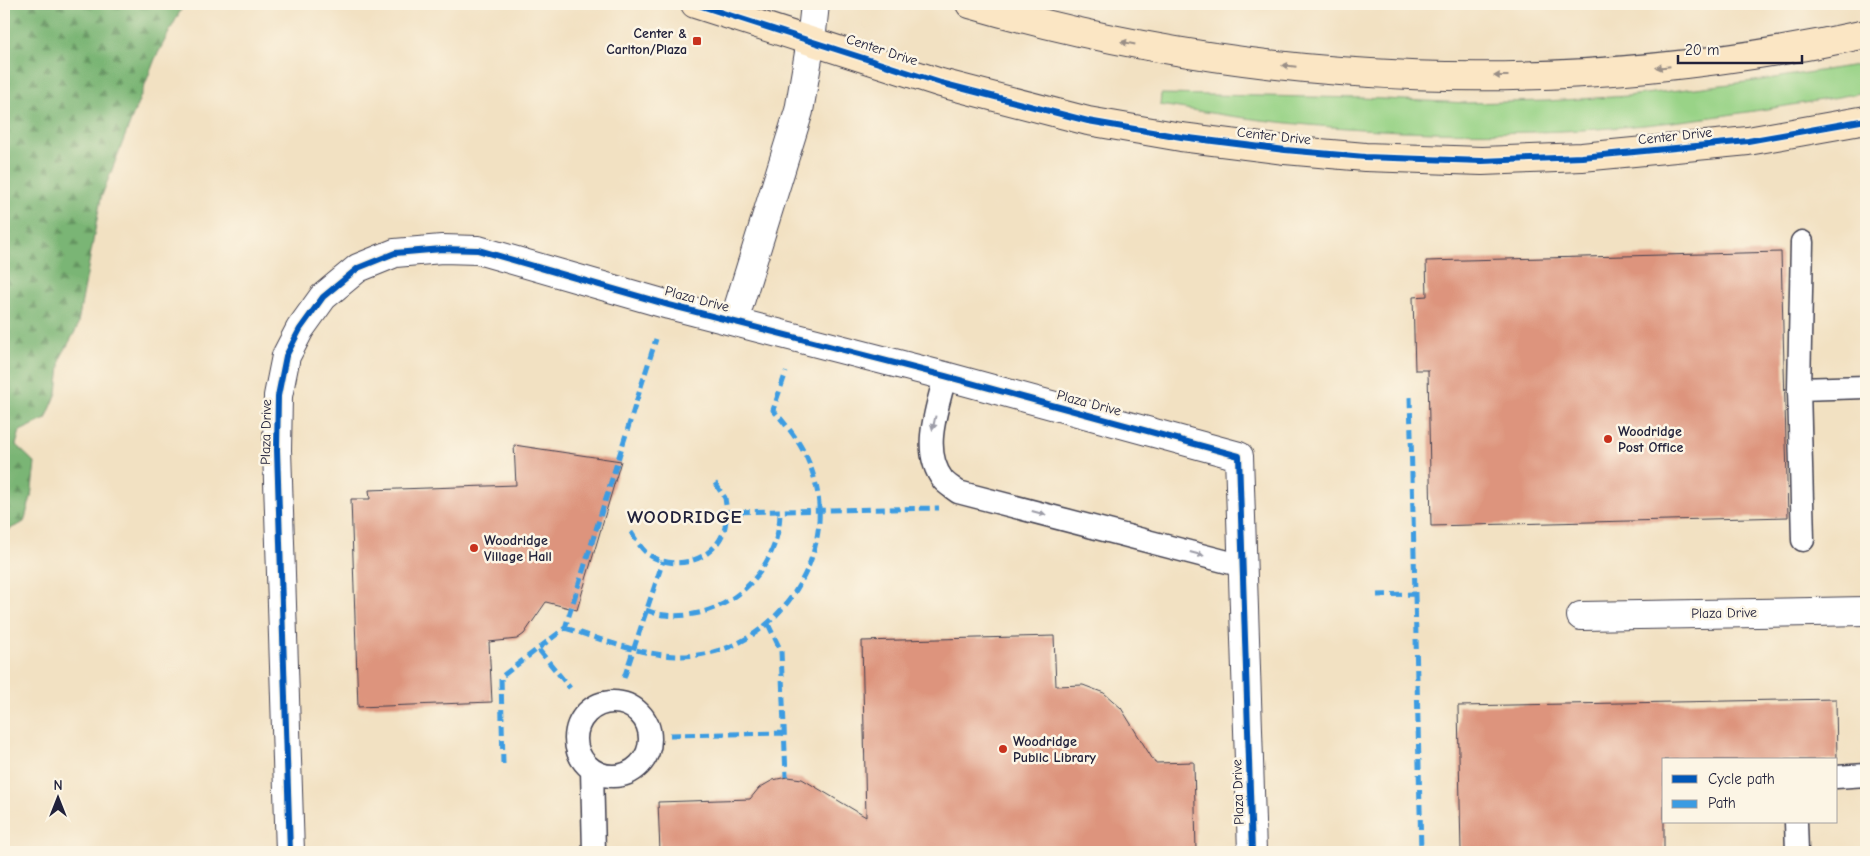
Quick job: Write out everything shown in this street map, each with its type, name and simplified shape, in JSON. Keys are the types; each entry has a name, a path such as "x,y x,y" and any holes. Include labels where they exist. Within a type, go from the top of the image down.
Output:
{"street":[{"name":"Center Drive","path":"695,4 941,83 1088,121 1191,138 1285,150 1365,157 1482,161 1582,157 1748,141 1866,120"},
{"name":"Plaza Drive","path":"734,321 799,111 811,41 815,4"},
{"path":"970,4 1030,21 1129,43 1200,56 1337,72 1450,76 1529,76 1620,71 1692,64 1768,53 1866,34"},
{"name":"Plaza Drive","path":"290,852 277,450 278,396 286,356 300,329 323,297 358,268 395,253 442,249 478,250 669,305 945,376 1239,456 1252,852"},
{"name":"Plaza Drive","path":"1581,616 1866,611"}],"lane":[{"path":"1802,242 1799,389 1803,540"},
{"path":"945,376 932,431 931,448 935,466 943,481 958,492 1243,566"},
{"path":"1799,389 1866,387"},
{"path":"592,770 594,852"},
{"path":"1838,777 1866,775"},
{"path":"1796,824 1797,852"}],"green space":[{"path":"4,4 184,4 155,59 101,198 77,328 61,357 57,393 46,419 20,431 16,445 35,463 31,497 24,522 4,532"},
{"path":"1866,65 1866,92 1702,118 1578,130 1467,133 1364,129 1261,120 1160,105 1161,94 1362,98 1467,103 1547,101 1628,96 1755,81"}],"building":[{"name":"Woodridge Post Office","path":"1781,252 1788,517 1431,526 1428,370 1415,370 1413,297 1427,296 1426,261"},
{"name":"Woodridge Village Hall","path":"514,445 621,461 577,610 546,602 524,634 517,639 489,642 492,702 358,707 351,499 370,499 369,490 516,485"},
{"name":"Woodridge Public Library","path":"1054,636 1056,686 1083,685 1104,693 1121,708 1155,763 1194,762 1196,852 660,852 658,802 750,799 759,788 773,780 787,777 802,779 866,817 862,641"},
{"path":"1836,699 1837,758 1662,758 1664,852 1461,852 1458,706"}],"marked path":[{"path":"503,764 501,677 565,628 656,339"},
{"path":"565,628 636,650 672,656 691,656 709,653 735,644 759,630 780,611 797,589 809,564 817,537 819,509 815,481 804,452 787,426 773,410 786,372"},
{"path":"1377,595 1415,594 1410,396"},
{"path":"715,483 725,498 727,512 939,508"},
{"path":"646,610 663,615 687,615 709,610 728,601 745,588 760,572 771,554 778,533 780,511"},
{"path":"631,532 648,554 662,561 673,563 695,560 714,547 721,538 727,512"},
{"path":"624,678 663,561"},
{"path":"1415,594 1421,852"},
{"path":"768,624 781,651 786,777"},
{"path":"539,650 570,688"},
{"path":"670,735 785,733"}],"cycle path":[{"path":"695,4 941,83 1088,121 1181,137 1285,150 1365,157 1482,161 1582,157 1748,141 1866,120"},
{"path":"290,852 277,450 278,396 286,356 300,329 323,297 358,268 395,253 442,249 478,250 669,305 945,376 1239,456 1252,852"}],"place":[{"name":"Center & Carlton/Plaza","path":"697,41"},
{"name":"Woodridge Post Office","path":"1608,439"},
{"name":"Woodridge Village Hall","path":"474,548"},
{"name":"Woodridge Public Library","path":"1003,749"}],"district":[{"name":"WOODRIDGE","path":"685,517"}]}
